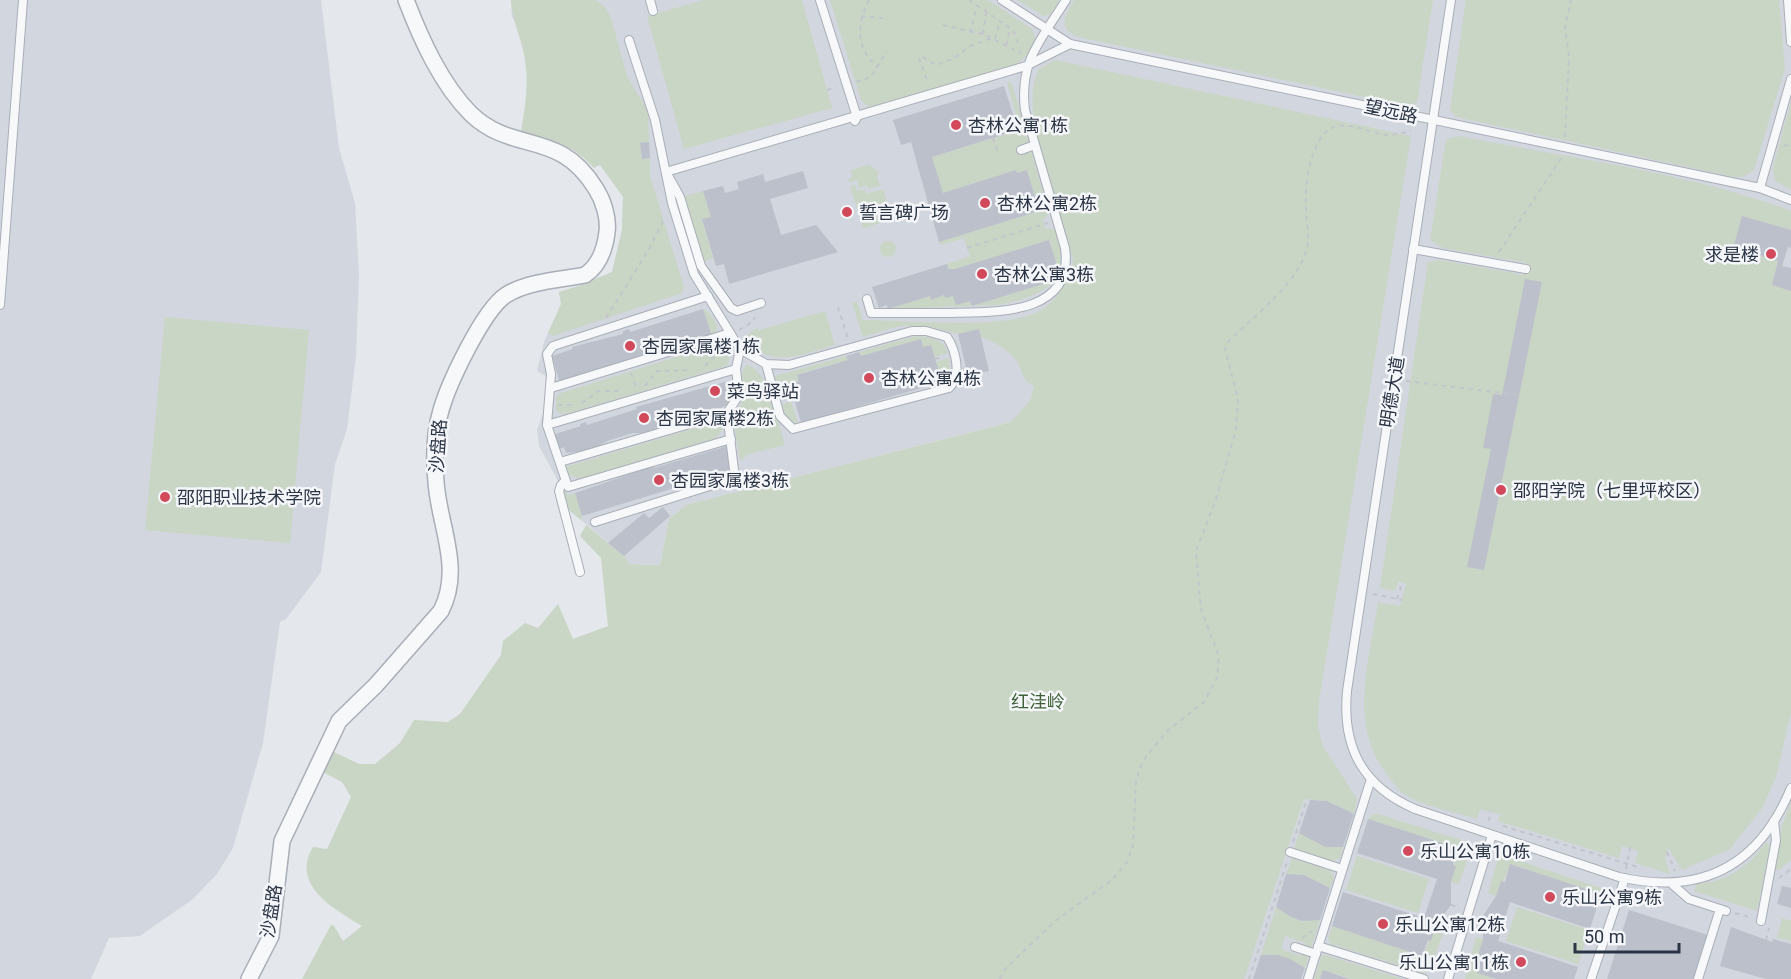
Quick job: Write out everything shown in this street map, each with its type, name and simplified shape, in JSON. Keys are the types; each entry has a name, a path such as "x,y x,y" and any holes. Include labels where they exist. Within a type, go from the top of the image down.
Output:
{"street":[{"name":"沙盘路","path":"249,979 271,936 282,841 339,721 376,685 441,611 446,600 452,567 436,483 437,429 444,403 484,319 495,304 513,291 585,275 594,269 605,243 608,227 605,212 589,177 562,152 493,131 472,114 452,92 416,28 405,0"}],"lane":[{"path":"0,305 23,0"},
{"path":"650,0 652,11"},
{"path":"820,0 856,119"},
{"name":"望远路","path":"1002,0 1070,44 1760,188 1791,200"},
{"path":"867,299 871,313 999,312 1029,306 1052,291 1064,274 1067,259 1024,100 1026,66 1065,0"},
{"name":"明德大道","path":"1451,0 1345,715 1348,738 1357,761 1371,779 1400,803 1625,878 1648,884 1673,885"},
{"path":"1788,0 1791,42"},
{"path":"560,462 727,413 739,395 736,369 740,349 734,332 694,274 672,204 656,120 629,40"},
{"path":"666,172 856,119 1026,66 1070,44"},
{"path":"1760,188 1791,80"},
{"path":"1021,150 1035,145"},
{"path":"666,172 680,197 701,266 730,308 737,311 761,303"},
{"path":"1413,249 1526,269"},
{"path":"708,296 560,343 548,350 550,388 548,425 568,487 731,439"},
{"path":"740,349 766,364 789,365 912,331 926,331 947,337 958,369 957,377 949,388 792,429 780,416 766,364"},
{"path":"550,388 734,332"},
{"path":"548,425 736,369"},
{"path":"595,522 732,481 736,474 727,413"},
{"path":"565,481 561,485 560,492 580,572"},
{"path":"1308,979 1371,779"},
{"path":"1673,885 1707,876 1730,866 1750,852 1774,821 1791,788"},
{"path":"1761,921 1776,840 1774,821"},
{"path":"1448,979 1492,835"},
{"path":"1290,852 1342,869"},
{"path":"1591,979 1625,878"},
{"path":"1673,885 1689,899 1723,910 1698,979"},
{"path":"1295,947 1317,950 1424,979"}],"path":[{"path":"869,0 861,16 859,33 870,60 878,68"},
{"path":"943,26 983,34 1019,50 1010,28 969,0"},
{"path":"971,32 976,5"},
{"path":"983,34 987,12"},
{"path":"861,16 882,18"},
{"path":"994,38 1000,21"},
{"path":"1006,45 1010,28"},
{"path":"923,57 936,65 943,64 969,46 994,38"},
{"path":"860,81 871,77 887,51"},
{"path":"919,58 931,94"},
{"path":"1000,979 1005,969 1055,921 1112,880 1127,862 1133,845 1136,782 1142,762 1167,731 1204,702 1217,678 1219,656 1201,609 1196,551 1215,502 1236,430 1238,398 1225,349 1229,341 1295,275 1304,259 1308,243 1307,199 1311,157 1317,142 1327,130 1336,126 1389,135 1411,131"},
{"path":"993,138 998,153"},
{"path":"598,331 648,251 672,204"},
{"path":"967,248 1057,220"},
{"path":"838,307 849,341"},
{"path":"639,397 649,378 657,371 693,370 707,365 720,353 734,332 752,322"},
{"path":"628,365 639,397"},
{"path":"1394,379 1519,395"},
{"path":"549,405 581,403 598,391 607,389 639,397"},
{"path":"1397,599 1402,583"},
{"path":"1381,595 1402,600"},
{"path":"1249,979 1306,802"},
{"path":"1490,811 1487,821 1646,870"},
{"path":"1625,878 1630,848"},
{"path":"1667,852 1676,874 1673,885"},
{"path":"1779,878 1791,869"},
{"path":"1723,910 1761,921"},
{"path":"1295,947 1297,942 1326,922"}],"shaded area":[{"name":"邵阳职业技术学院","path":"0,0 321,0 339,148 355,203 359,274 356,356 347,429 335,464 321,572 286,619 280,622 263,743 233,848 217,874 193,899 140,936 109,938 91,979 0,979"},
{"name":"邵阳学院（七里坪校区）","path":"511,0 1791,0 1791,979 1147,979 1229,366 686,505 669,519 660,565 629,564 624,556 570,511 563,490 539,446 537,430 544,411 547,377 537,371 544,342 561,304 559,292 612,272 622,230 623,197 600,164 512,17"}],"green space":[{"path":"511,0 596,0 605,7 611,18 627,76 648,111 649,142 641,144 641,158 650,158 650,176 684,287 682,293 553,336 548,333 561,304 559,292 612,272 622,230 623,197 600,165 594,168 570,148 521,131 527,78 524,52"},
{"path":"704,0 802,0 832,108 684,149 647,16"},
{"path":"830,0 988,0 1032,29 1036,41 1030,53 1015,65 869,107 861,100"},
{"path":"1017,0 1059,0 1051,14 1044,16"},
{"path":"1074,0 1433,0 1417,102 1408,106 1078,37 1067,30 1064,22"},
{"path":"1466,0 1779,0 1785,68 1754,170 1743,177 1735,177 1456,117 1450,110"},
{"name":"红洼岭","path":"1055,60 1411,136 1319,701 1318,726 1323,746 1357,799 1354,814 1327,801 1304,799 1244,979 302,979 331,925 343,941 362,926 328,904 311,884 307,873 307,861 313,847 327,849 351,797 342,782 319,770 330,750 359,764 375,764 400,743 414,720 448,722 460,714 501,655 503,641 525,623 538,628 558,604 573,639 608,626 601,558 580,536 586,525 624,556 629,564 660,565 669,519 686,505 1011,422 1031,399 1034,386 1024,377 1018,363 1008,352 981,337 979,329 958,334 927,326 900,326 863,337 852,303 857,302 863,320 981,322 1025,316 1041,310 1058,295 1073,262 1044,164 1033,112 1033,89 1039,69"},
{"path":"1007,82 1012,84 1029,143 1020,146 1022,154 1031,151 1049,213 1043,221 1045,228 1054,229 1062,261 1060,272 1054,280 1038,293 997,305 972,306 1043,284 1041,279 1050,276 1049,271 1058,268 1049,240 955,269 948,269 947,264 970,256 964,238 940,245 939,242 1039,211 1027,170 1017,173 1016,170 943,193 932,157 1020,130"},
{"path":"1791,101 1791,190 1775,181 1773,168"},
{"path":"1459,136 1669,176 1751,197 1791,211 1791,230 1742,216 1733,248 1778,261 1772,285 1791,291 1791,712 1776,777 1763,807 1730,849 1682,870 1668,848 1665,858 1670,874 1635,863 1638,851 1622,846 1619,858 1498,821 1500,814 1480,809 1477,819 1407,796 1385,772 1374,753 1367,732 1364,711 1365,689 1378,602 1400,606 1406,584 1398,581 1395,591 1380,588 1428,262 1440,260 1524,275 1527,263 1443,248 1430,240 1446,139"},
{"path":"868,165 879,171 877,176 880,186 868,189 867,185 859,188 857,180 849,182 848,180 852,177 851,170"},
{"path":"855,185 857,191 865,189 866,194 883,189 891,214 886,216 887,221 863,228 850,186"},
{"path":"703,191 711,217 702,220 713,258 704,261 685,196"},
{"path":"888,241 896,249 888,257 880,249"},
{"path":"944,295 946,298 953,296 970,301 972,306 888,309 930,296 931,299"},
{"path":"703,309 709,313 716,324 716,334 712,336"},
{"path":"825,311 835,345 797,356 775,357 764,354 743,338 757,328 759,330"},
{"path":"165,317 309,330 290,543 145,530"},
{"path":"916,336 940,342 948,353 934,357 923,347 921,339 861,356 859,352"},
{"path":"718,344 725,348 730,359 726,366 569,413 560,414 556,410 556,397 561,393"},
{"path":"846,356 848,360 798,374 799,381 790,384 793,396 781,399 775,376"},
{"path":"949,358 950,378 942,382 936,362"},
{"path":"746,365 754,368 766,386 785,445 749,454 740,461 733,419 743,400 742,373"},
{"path":"791,401 798,423 787,419 782,404"},
{"path":"716,422 723,429 716,438 580,479 569,475 565,467"},
{"path":"563,490 569,495 575,493 582,516 581,520 570,511"},
{"path":"1791,801 1791,860 1779,870 1775,869 1782,826"},
{"path":"1375,813 1467,842 1470,851 1459,884 1451,882 1458,848 1368,819"},
{"path":"1299,833 1325,847 1343,847 1340,858 1332,861 1294,849"},
{"path":"1766,842 1770,845 1757,911 1694,891 1697,884 1718,880 1737,871 1760,851"},
{"path":"1502,855 1607,890 1601,907 1597,906 1600,894 1511,864 1496,896 1488,893 1498,858"},
{"path":"1357,856 1429,879 1418,913 1346,890"},
{"path":"1292,858 1331,871 1334,878 1330,888 1304,875 1286,874"},
{"path":"1276,907 1302,921 1320,920 1311,948 1305,946 1305,943 1285,936 1281,949 1301,956 1302,953 1309,955 1305,968 1278,955 1261,955"},
{"path":"1517,907 1589,930 1578,964 1506,941"},
{"path":"1782,918 1791,921 1791,941 1777,938"},
{"path":"1332,926 1422,956 1436,926 1444,929 1431,970 1423,973 1331,944 1328,939"},
{"path":"1476,937 1483,939 1479,955 1482,956 1477,973 1496,979 1465,979"},
{"path":"1322,954 1403,979 1351,979 1323,970 1320,979 1314,979"}],"building":[{"path":"1004,86 1018,130 932,157 943,193 1016,170 1017,173 1027,170 1039,211 939,242 911,142 901,145 893,120"},
{"path":"649,142 650,158 642,159 640,143"},
{"path":"803,171 808,188 770,199 781,235 816,225 838,252 729,284 724,264 716,266 702,219 711,217 703,191 723,186 725,193 739,189 737,182 763,174 765,182"},
{"name":"求是楼","path":"1742,216 1791,230 1791,248 1788,247 1782,266 1791,268 1791,291 1772,285 1778,261 1733,248"},
{"name":"杏林公寓3栋","path":"1049,240 1058,268 1049,271 1051,276 1041,279 1043,284 972,306 970,301 956,305 953,296 945,298 944,295 931,300 930,296 888,309 887,305 879,308 872,287 947,264 948,269 955,269"},
{"path":"1525,279 1542,282 1484,570 1467,567 1491,449 1483,448 1493,394 1502,395"},
{"name":"杏园家属楼1栋","path":"703,309 712,336 560,383 552,356 573,349 572,347 623,334 623,331 629,329 630,332"},
{"path":"979,329 989,371 968,376 958,334"},
{"name":"杏林公寓4栋","path":"921,339 923,347 931,345 942,382 801,423 790,384 799,381 797,375 848,360 846,356 859,352 861,356"},
{"name":"杏园家属楼2栋","path":"728,381 732,395 728,396 730,403 708,415 692,415 663,424 649,433 633,433 607,441 592,450 566,453 564,447 559,449 555,434 581,426 580,424 586,422 587,425 637,409 636,407"},
{"name":"杏园家属楼3栋","path":"727,446 734,470 582,516 575,493 653,466 654,468"},
{"path":"663,507 670,516 624,556 608,543 644,513 649,518"},
{"path":"1310,800 1327,801 1354,814 1343,847 1325,847 1299,833"},
{"path":"1368,819 1458,848 1453,865 1456,866 1451,882 1451,905 1436,926 1431,941 1428,940 1422,956 1332,926 1343,892 1424,918 1437,879 1357,853"},
{"path":"1510,864 1601,894 1590,929 1510,902 1498,941 1578,967 1574,979 1496,979 1477,973 1482,956 1478,955 1483,939 1483,916 1496,896 1501,881 1505,882"},
{"path":"1286,874 1304,875 1330,888 1320,920 1302,921 1276,907"},
{"path":"1782,886 1791,888 1791,908 1777,904"},
{"path":"1629,910 1708,935 1694,979 1607,979"},
{"path":"1731,927 1772,942 1773,939 1791,944 1791,979 1766,979 1720,966"},
{"path":"1261,955 1278,955 1305,968 1301,979 1253,979"},
{"path":"1323,970 1349,979 1320,979"}],"place":[{"name":"杏林公寓1栋","path":"956,125"},
{"name":"杏林公寓2栋","path":"985,203"},
{"name":"誓言碑广场","path":"847,212"},
{"name":"求是楼","path":"1771,254"},
{"name":"杏林公寓3栋","path":"982,274"},
{"name":"杏园家属楼1栋","path":"630,346"},
{"name":"杏林公寓4栋","path":"869,378"},
{"name":"菜鸟驿站","path":"715,391"},
{"name":"杏园家属楼2栋","path":"644,418"},
{"name":"杏园家属楼3栋","path":"659,480"},
{"name":"邵阳学院（七里坪校区）","path":"1501,490"},
{"name":"邵阳职业技术学院","path":"165,497"},
{"name":"乐山公寓10栋","path":"1408,851"},
{"name":"乐山公寓9栋","path":"1550,897"},
{"name":"乐山公寓12栋","path":"1383,924"},
{"name":"乐山公寓11栋","path":"1521,962"}]}
